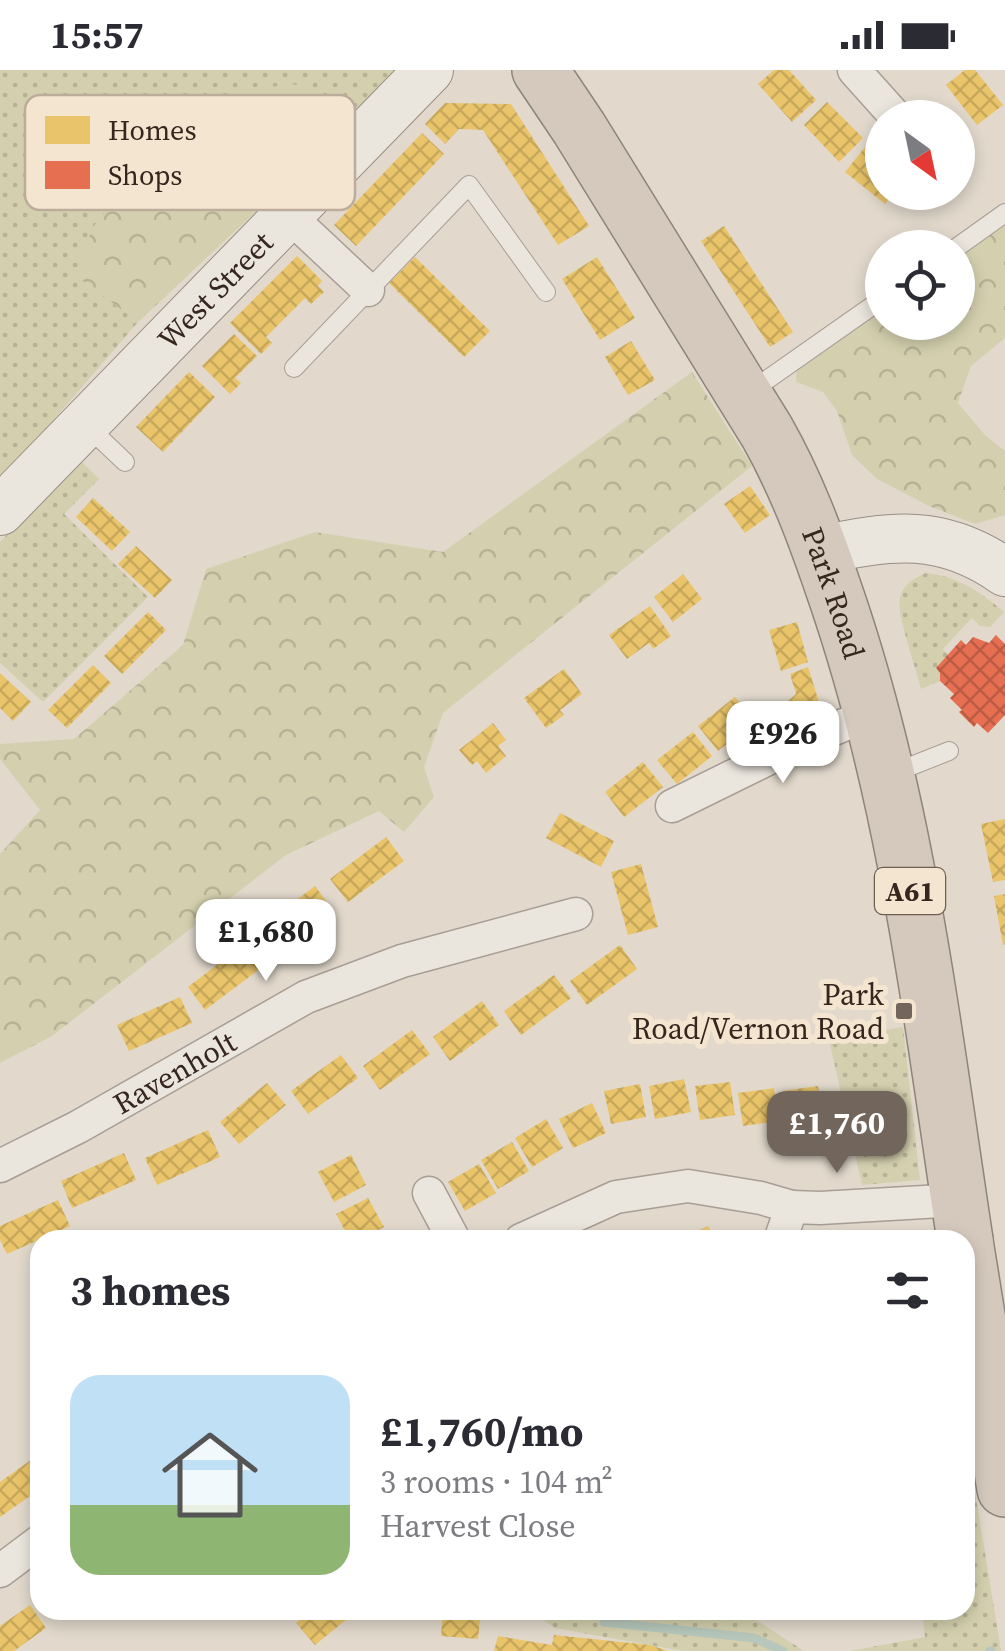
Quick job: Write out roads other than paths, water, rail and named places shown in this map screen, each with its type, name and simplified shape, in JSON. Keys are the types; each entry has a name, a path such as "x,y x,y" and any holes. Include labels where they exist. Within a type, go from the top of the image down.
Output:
{"highway":[{"name":"Park Road","path":"540,70 580,128 789,470 820,550 856,652 886,776 915,917 963,1227"},
{"name":"Park Road","path":"975,1302 1005,1488"}],"main road":[{"name":"West Street","path":"355,145 429,70"},
{"name":"West Street","path":"0,511 291,210"},
{"path":"820,550 903,537 948,543 1001,559"}],"street":[{"path":"854,70 881,100"},
{"path":"287,214 368,290"},
{"path":"672,806 804,741 871,714"},
{"name":"Ravenholt","path":"0,1166 78,1127 306,997 402,961 576,914"},
{"path":"543,1230 616,1197 688,1186 792,1207 963,1227"},
{"path":"429,1193 449,1230"},
{"path":"784,1230 792,1207"},
{"path":"0,1571 30,1548"}],"lane":[{"path":"294,368 469,186 546,292"},
{"path":"975,234 1005,213"},
{"path":"745,395 865,311"},
{"path":"84,424 125,462"},
{"path":"886,776 949,751"}],"waterway":[{"path":"604,1622 754,1638 783,1651"}],"place":[{"name":"Park Road/Vernon Road","path":"904,1011"}]}
